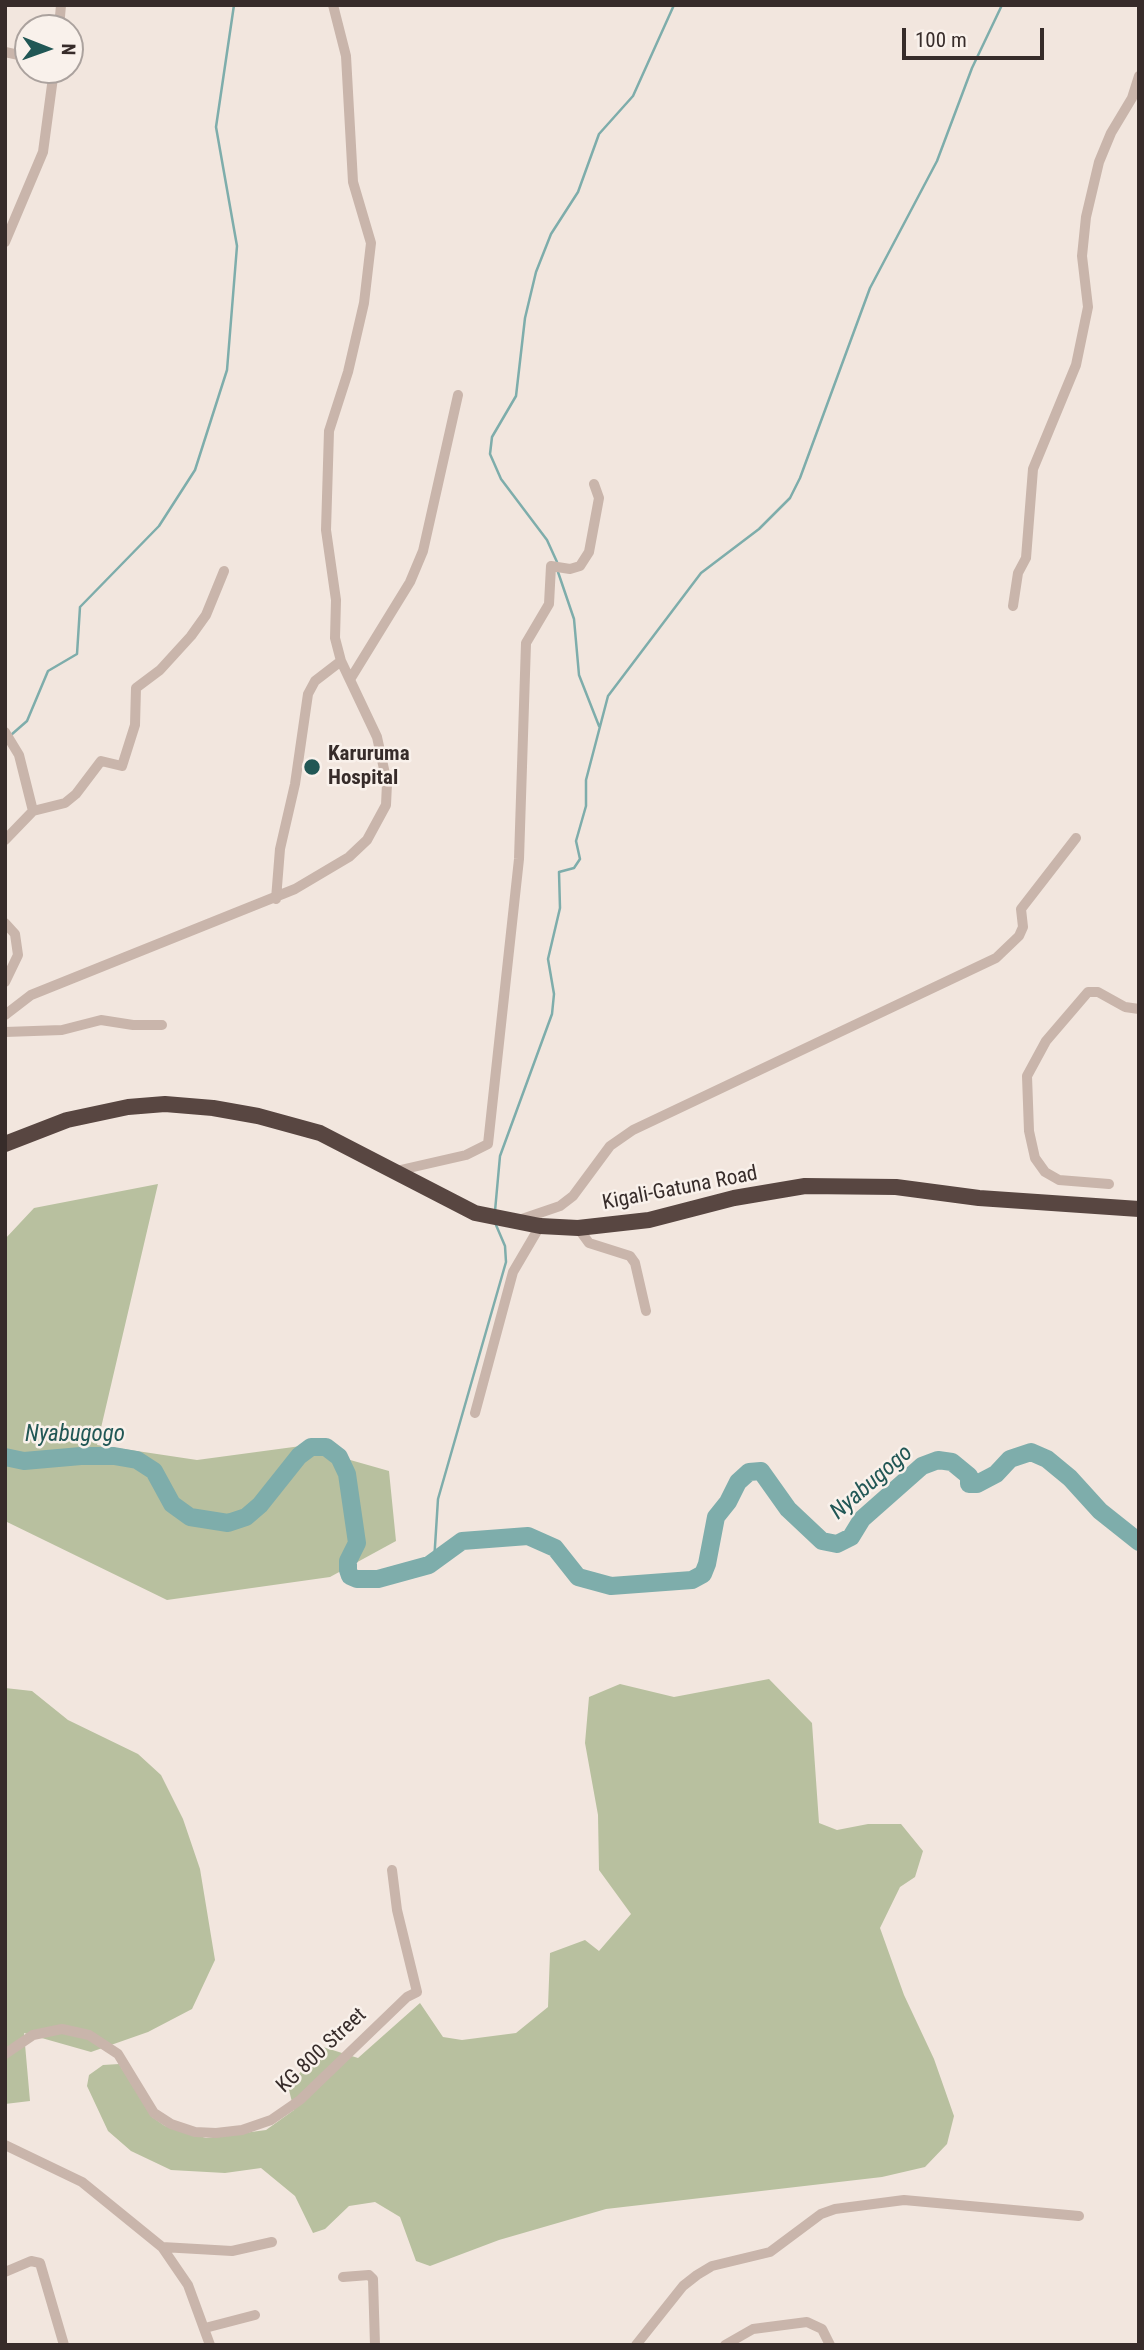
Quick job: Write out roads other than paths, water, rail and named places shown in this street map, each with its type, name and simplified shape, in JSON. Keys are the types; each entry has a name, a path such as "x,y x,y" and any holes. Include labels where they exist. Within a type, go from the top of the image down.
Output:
{"highway":[{"name":"Kigali-Gatuna Road","path":"5,1144 67,1120 128,1107 165,1104 258,1116 320,1133 475,1213 540,1226 578,1228 649,1220 734,1198 805,1186 896,1187 979,1198 1139,1209"}],"street":[{"path":"7,1011 42,990 276,899 349,857 367,840 386,805 387,783 383,758 369,716 341,661 335,638 335,587 326,530 329,431 348,372 364,303 371,243 353,182 346,56 333,5"},
{"path":"1013,606 1018,573 1028,548 1033,469 1076,365 1088,307 1082,256 1086,217 1099,162 1111,133 1132,98 1139,76"},
{"path":"5,242 43,152 52,84"},
{"path":"351,678 410,582 423,551 458,395"},
{"path":"396,1171 466,1155 488,1144 519,859 526,643 549,604 551,566 570,569 580,566 589,552 599,498 594,484"},
{"path":"5,840 33,811 65,803 76,794 100,761 122,766 135,725 136,688 160,670 191,636 206,615 224,571"},
{"path":"276,899 281,849 296,784 308,694 315,681 341,661"},
{"path":"5,732 19,755 33,811"},
{"path":"513,1222 560,1206 573,1196 610,1146 633,1130 996,958 1019,936 1023,927 1021,909 1076,838"},
{"path":"5,923 15,934 18,955 5,982"},
{"path":"1109,1184 1059,1180 1045,1172 1035,1158 1029,1131 1027,1076 1046,1041 1088,992 1098,992 1125,1007 1139,1009"},
{"path":"5,1031 62,1030 101,1020 133,1025 162,1024"},
{"path":"475,1413 513,1272 540,1226"},
{"path":"578,1228 589,1244 630,1256 635,1264 646,1311"},
{"name":"KG 800 Street","path":"5,2054 33,2035 62,2029 89,2035 118,2054 154,2113 171,2124 195,2132 216,2133 242,2130 271,2120 300,2100 407,1997 417,1992 397,1910 392,1870"},
{"path":"5,2145 82,2182 162,2247 188,2285 210,2345"},
{"path":"636,2345 683,2286 697,2275 712,2266 770,2252 821,2214 835,2209 904,2200 1079,2216"},
{"path":"162,2247 232,2251 272,2242"},
{"path":"5,2272 31,2261 40,2263 64,2345"},
{"path":"343,2277 369,2275 373,2279 374,2345"},
{"path":"205,2328 255,2315"},
{"path":"725,2345 753,2329 807,2322 822,2329 830,2345"}],"waterway":[{"path":"11,735 27,721 48,671 77,654 80,607 159,526 195,470 227,370 237,246 216,127 234,5"},
{"path":"557,562 547,540 501,479 490,454 492,437 516,396 525,318 536,272 551,234 578,192 599,134 633,96 674,5"},
{"path":"495,1211 500,1156 552,1014 554,994 548,959 560,908 559,872 574,868 580,859 576,841 586,806 586,780 608,696 701,573 759,529 790,498 800,478 870,288 937,161 972,68 1002,5"},
{"path":"558,572 574,619 579,675 599,726"},
{"path":"434,1562 438,1499 506,1262 505,1246 496,1225"},
{"name":"Nyabugogo","path":"5,1457 24,1461 81,1456 114,1456 137,1460 154,1471 172,1504 190,1517 228,1523 246,1517 260,1505 299,1456 311,1447 326,1447 339,1457 347,1474 357,1543 348,1561 348,1570 350,1576 357,1579 378,1579 429,1565 462,1541 528,1536 555,1548 578,1577 611,1586 692,1580 703,1574 707,1564 716,1517 728,1502 738,1482 749,1472 761,1471 788,1509 822,1541 837,1544 851,1537 862,1519 922,1466 938,1460 952,1462 969,1476 969,1484 977,1484 996,1474 1010,1459 1031,1452 1047,1459 1070,1478 1100,1511 1139,1542"}],"place":[{"name":"Karuruma Hospital","path":"312,767"}]}
